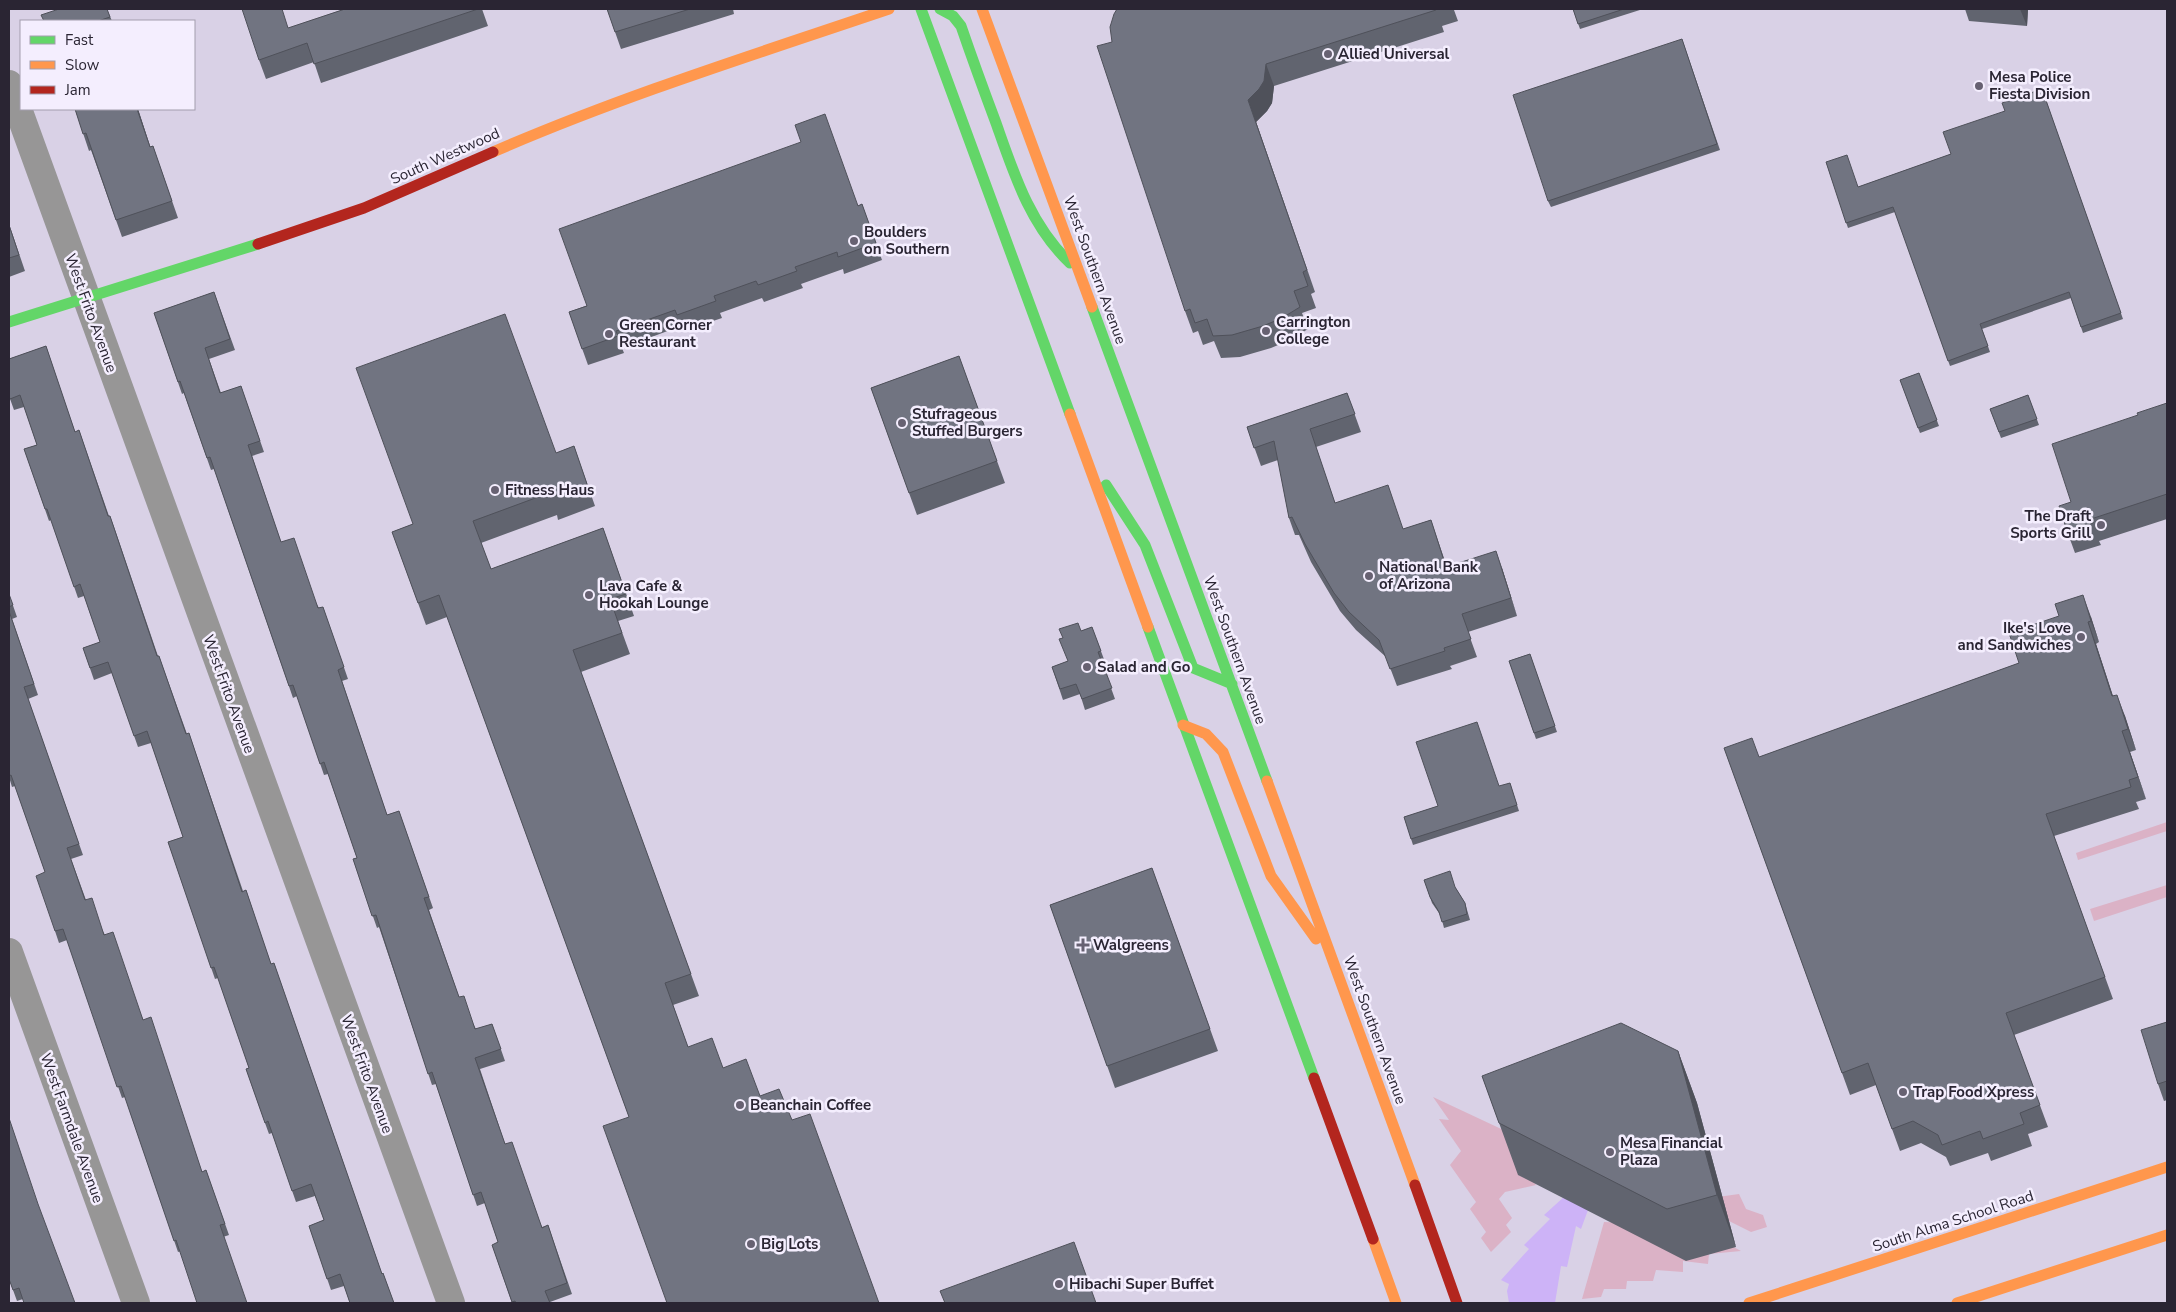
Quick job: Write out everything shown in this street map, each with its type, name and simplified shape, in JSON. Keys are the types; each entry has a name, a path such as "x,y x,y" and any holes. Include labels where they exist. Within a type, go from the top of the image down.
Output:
{"main road":[{"name":"South Westwood","path":"9,322 216,258 364,208 537,133 680,80 889,9"},
{"path":"921,9 1078,442 1316,1080 1396,1303"},
{"path":"940,9 953,16 961,26 1019,187 1032,214 1046,237 1063,258 1079,270"},
{"name":"West Southern Avenue","path":"982,9 1336,966 1457,1303"},
{"path":"1078,442 1146,545 1194,668 1232,684"},
{"path":"1183,725 1202,729 1212,737 1223,752 1271,876 1336,966"},
{"name":"South Alma School Road","path":"1749,1303 2167,1168"},
{"path":"1957,1303 2167,1235"}],"street":[{"name":"West Frito Avenue","path":"9,84 450,1303"},
{"name":"West Farmdale Avenue","path":"9,952 136,1303"}],"shaded area":[{"path":"2167,822 2167,831 2078,860 2076,853"},
{"path":"2167,885 2167,897 2094,921 2090,909"},
{"path":"1433,1097 1512,1134 1519,1165 1536,1185 1505,1192 1499,1199 1512,1218 1506,1225 1511,1232 1491,1252 1481,1238 1486,1232 1470,1209 1476,1202 1450,1165 1461,1151 1439,1119 1449,1120"},
{"path":"1739,1194 1746,1209 1763,1215 1767,1227 1751,1232 1689,1201"},
{"path":"1565,1196 1591,1202 1581,1229 1576,1226 1567,1267 1561,1266 1555,1303 1509,1303 1507,1291 1509,1284 1501,1280 1529,1249 1524,1245 1550,1219 1544,1215"},
{"path":"1672,1214 1741,1251 1709,1254 1708,1264 1683,1261 1683,1272 1656,1270 1653,1281 1627,1281 1626,1289 1604,1289 1601,1297 1582,1299 1604,1222 1631,1223"}],"building":[{"path":"59,9 107,9 110,17 101,20 44,20 41,15"},
{"path":"242,9 282,9 288,28 345,9 478,9 314,64 307,43 259,60"},
{"path":"607,9 690,9 615,32"},
{"path":"1117,9 1436,10 1266,64 1264,81 1248,100 1307,270 1303,272 1308,286 1294,291 1300,307 1282,318 1232,335 1213,336 1207,319 1195,323 1190,309 1185,311 1097,46 1112,42 1110,27"},
{"path":"1573,9 1624,9 1578,24"},
{"path":"1682,39 1717,144 1548,201 1513,95"},
{"path":"2042,89 2121,313 2081,327 2069,292 1980,324 1988,346 1948,361 1893,207 1846,223 1826,162 1847,155 1858,187 1951,154 1943,132 2005,111 2002,103"},
{"path":"75,110 137,110 150,147 153,146 172,201 116,220 86,133 83,134"},
{"path":"825,114 858,206 862,204 876,243 838,257 837,252 795,267 797,271 758,285 756,281 714,296 716,301 677,315 675,310 616,331 618,336 582,349 569,312 587,306 559,229 801,142 795,125"},
{"path":"9,225 19,255 9,258"},
{"path":"214,292 230,339 205,348 220,393 241,386 260,441 248,445 281,542 294,538 318,608 323,607 344,667 338,670 387,815 399,811 429,897 424,898 459,997 464,996 475,1029 492,1024 501,1049 475,1058 505,1144 512,1142 542,1228 548,1225 567,1283 545,1291 550,1303 512,1302 492,1245 498,1242 481,1192 473,1195 432,1072 428,1074 376,915 372,916 353,859 357,858 324,762 320,764 293,685 289,686 210,457 207,458 154,313"},
{"path":"505,314 556,453 574,446 587,484 550,498 549,493 473,521 491,569 603,528 626,594 610,599 622,633 573,650 691,974 665,983 688,1047 712,1038 723,1068 746,1059 760,1096 779,1089 792,1120 810,1114 879,1303 667,1303 603,1126 629,1117 439,595 418,603 392,532 413,524 356,368"},
{"path":"46,346 75,432 79,430 108,516 110,516 157,656 159,656 186,734 189,733 242,892 246,890 271,964 274,963 382,1274 394,1303 350,1303 340,1274 327,1279 309,1226 324,1220 311,1184 292,1191 268,1121 265,1123 246,1069 249,1068 214,967 211,968 168,842 183,837 147,731 134,736 108,662 90,668 83,648 100,642 80,584 74,587 24,449 37,445 20,395 10,399 9,396 9,359"},
{"path":"959,356 997,461 909,493 871,388"},
{"path":"1919,373 1937,420 1918,428 1900,380"},
{"path":"1347,393 1355,414 1310,429 1335,503 1388,485 1403,529 1431,520 1446,567 1496,551 1511,598 1462,614 1471,639 1444,648 1445,651 1390,669 1379,640 1349,612 1334,593 1305,544 1292,517 1289,518 1274,441 1254,448 1247,427"},
{"path":"2028,395 2037,419 1999,432 1990,409"},
{"path":"2167,403 2167,494 2091,519 2093,523 2067,531 2059,506 2071,502 2052,444 2138,415 2137,413"},
{"path":"9,594 13,605 9,607"},
{"path":"2083,595 2091,621 2088,622 2112,696 2117,695 2128,729 2122,731 2138,777 2129,780 2131,787 2046,814 2105,977 2006,1013 2040,1105 2020,1113 2024,1124 1983,1139 1980,1131 1942,1145 1938,1135 1913,1121 1892,1129 1868,1063 1842,1073 1724,748 1752,738 1759,757 2019,663 2009,633 2059,616 2055,604"},
{"path":"9,611 34,684 24,687 79,844 67,848 85,900 92,898 104,935 113,932 143,1020 151,1017 202,1172 206,1170 225,1224 220,1225 247,1303 197,1303 121,1086 117,1087 63,929 55,931 36,876 45,872 11,775 9,776"},
{"name":"Salad and Go","path":"1078,623 1081,631 1092,627 1101,651 1098,652 1112,688 1082,699 1076,684 1060,689 1052,667 1068,661 1059,639 1063,638 1059,629"},
{"path":"1530,654 1555,726 1534,733 1509,661"},
{"path":"1477,722 1499,786 1510,783 1517,805 1411,839 1404,817 1438,806 1416,742"},
{"name":"Walgreens","path":"1152,868 1210,1029 1107,1066 1050,905"},
{"path":"1450,871 1455,887 1465,903 1467,914 1442,922 1424,880"},
{"path":"2167,1022 2167,1081 2158,1084 2141,1030"},
{"path":"1621,1023 1678,1051 1717,1195 1667,1209 1499,1123 1482,1076"},
{"path":"9,1118 38,1204 75,1303 24,1303 19,1288 13,1290 9,1279"},
{"path":"1074,1242 1096,1303 945,1303 940,1291"}],"traffic: fast":[{"path":"921,9 1070,414"},
{"path":"940,9 953,16 961,26 1025,198 1044,232 1070,263"},
{"path":"9,322 258,244"},
{"path":"1092,307 1267,781"},
{"path":"1106,485 1145,545 1193,668 1232,684"},
{"path":"1148,627 1314,1078"}],"traffic: slow":[{"path":"493,152 640,94 889,9"},
{"path":"982,9 1092,307"},
{"path":"1070,414 1148,627"},
{"path":"1183,725 1206,734 1223,752 1271,876 1316,939"},
{"path":"1267,781 1415,1185"},
{"path":"1749,1303 2167,1167"},
{"path":"1957,1303 2167,1235"},
{"path":"1373,1239 1396,1303"}],"traffic: jam":[{"path":"258,244 364,208 493,152"},
{"path":"1314,1078 1373,1239"},
{"path":"1415,1185 1457,1303"}],"place":[{"name":"Allied Universal","path":"1328,54"},
{"name":"Mesa Police Fiesta Division","path":"1979,86"},
{"name":"Boulders on Southern","path":"854,241"},
{"name":"Carrington College","path":"1266,331"},
{"name":"Green Corner Restaurant","path":"609,334"},
{"name":"Stufrageous Stuffed Burgers","path":"902,423"},
{"name":"Fitness Haus","path":"495,490"},
{"name":"The Draft Sports Grill","path":"2101,525"},
{"name":"National Bank of Arizona","path":"1369,576"},
{"name":"Lava Cafe & Hookah Lounge","path":"589,595"},
{"name":"Ike's Love and Sandwiches","path":"2081,637"},
{"name":"Salad and Go","path":"1087,667"},
{"name":"Walgreens","path":"1083,945"},
{"name":"Trap Food Xpress","path":"1903,1092"},
{"name":"Beanchain Coffee","path":"740,1105"},
{"name":"Mesa Financial Plaza","path":"1610,1152"},
{"name":"Big Lots","path":"751,1244"},
{"name":"Hibachi Super Buffet","path":"1059,1284"}]}
